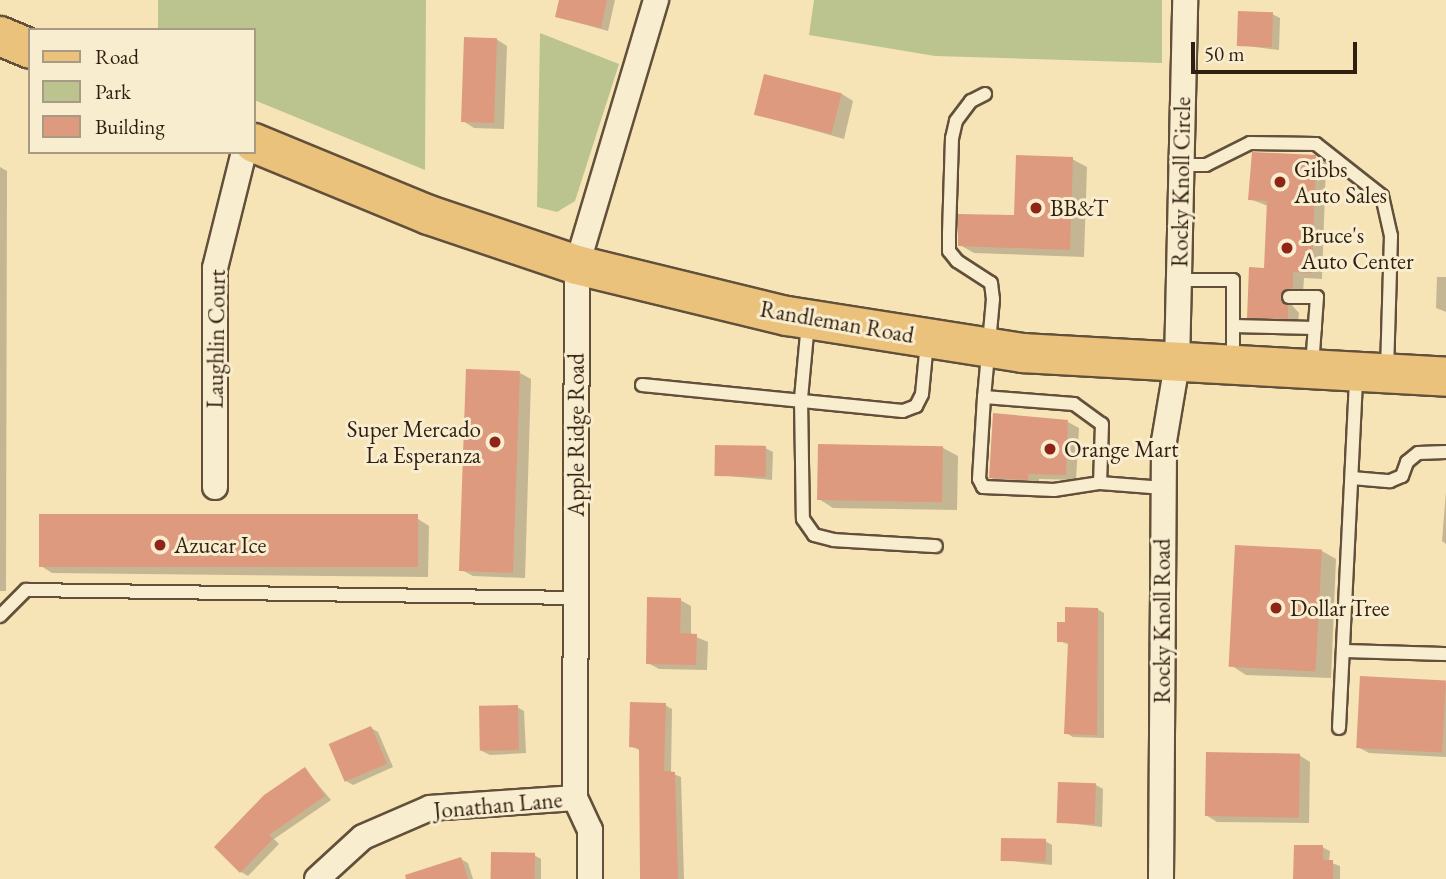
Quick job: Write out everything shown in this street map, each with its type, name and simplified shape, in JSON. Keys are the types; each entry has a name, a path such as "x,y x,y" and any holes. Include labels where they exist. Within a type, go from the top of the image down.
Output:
{"main road":[{"path":"0,36 28,48"},
{"name":"Randleman Road","path":"256,144 429,215 577,265 809,319 990,348 1177,364 1446,377"}],"street":[{"name":"Apple Ridge Road","path":"590,879 590,830 575,798 577,265 656,0"},
{"name":"Rocky Knoll Circle","path":"1177,364 1185,0"},
{"name":"Laughlin Court","path":"215,487 215,268 244,154"},
{"name":"Rocky Knoll Road","path":"1161,879 1164,441 1177,364"},
{"name":"Jonathan Lane","path":"317,879 363,837 430,808 575,798"}],"lane":[{"path":"985,94 971,101 956,121 952,138 948,234 949,251 957,261 991,283 990,348 979,479 983,487 1054,490 1100,483 1164,488"},
{"path":"1182,165 1206,164 1250,143 1315,144 1382,196 1391,236 1372,374 1352,478 1339,728"},
{"path":"1179,280 1233,280 1233,366"},
{"path":"1233,293 1248,296"},
{"path":"1289,297 1317,297 1312,371"},
{"path":"809,319 802,398 803,519 814,535 936,546"},
{"path":"1233,326 1315,328"},
{"path":"642,385 802,398 850,408 903,411 916,406 922,394 928,338"},
{"path":"984,397 1074,404 1094,417 1102,424 1100,483"},
{"path":"1352,478 1390,481 1402,476 1407,462 1418,453 1446,452"},
{"path":"0,616 26,590 576,598"},
{"path":"1343,651 1446,654"}],"green space":[{"path":"158,0 426,0 425,170 256,101 256,28 158,28"},
{"path":"814,0 1162,0 1162,63 935,56 809,35"},
{"path":"540,33 619,64 575,201 557,212 537,207"}],"building":[{"path":"559,0 607,0 601,28 555,17"},
{"path":"1238,11 1273,12 1272,47 1237,46"},
{"path":"464,37 497,38 494,123 461,122"},
{"path":"764,74 842,93 831,134 754,115"},
{"path":"1252,152 1316,155 1312,273 1293,272 1293,288 1281,293 1281,301 1288,306 1288,319 1247,318 1249,267 1264,268 1267,201 1248,200"},
{"path":"1016,155 1073,157 1070,250 958,246 958,214 1014,215"},
{"path":"466,369 520,371 513,573 459,571"},
{"path":"993,413 1068,420 1066,475 1028,474 1028,480 989,478"},
{"path":"818,444 943,446 942,502 817,500"},
{"path":"715,445 766,446 765,477 714,476"},
{"path":"39,514 418,514 418,567 39,567"},
{"name":"Dollar Tree","path":"1235,545 1322,550 1315,671 1229,667"},
{"path":"647,597 681,598 680,633 697,634 696,665 646,664"},
{"path":"1065,607 1098,608 1097,735 1064,734 1068,642 1057,642 1057,622 1065,622"},
{"path":"1360,676 1446,681 1442,752 1356,748"},
{"path":"630,702 666,703 664,771 675,772 678,879 640,879 639,748 629,747"},
{"path":"518,705 519,750 480,751 479,706"},
{"path":"371,726 387,764 345,782 329,744"},
{"path":"1206,752 1300,754 1299,818 1205,816"},
{"path":"305,767 325,796 269,835 273,839 240,873 214,847 264,795"},
{"path":"1058,782 1096,783 1095,824 1057,823"},
{"path":"1001,838 1046,839 1046,862 1001,861"},
{"path":"1294,845 1323,845 1323,860 1333,860 1333,879 1293,879"},
{"path":"491,852 535,853 535,879 491,879"},
{"path":"461,857 468,879 406,879 405,875"}],"place":[{"name":"Gibbs Auto Sales","path":"1280,182"},
{"name":"BB&T","path":"1036,208"},
{"name":"Bruce's Auto Center","path":"1287,248"},
{"name":"Super Mercado La Esperanza","path":"495,442"},
{"name":"Orange Mart","path":"1050,449"},
{"name":"Azucar Ice","path":"160,545"},
{"name":"Dollar Tree","path":"1276,608"}]}
